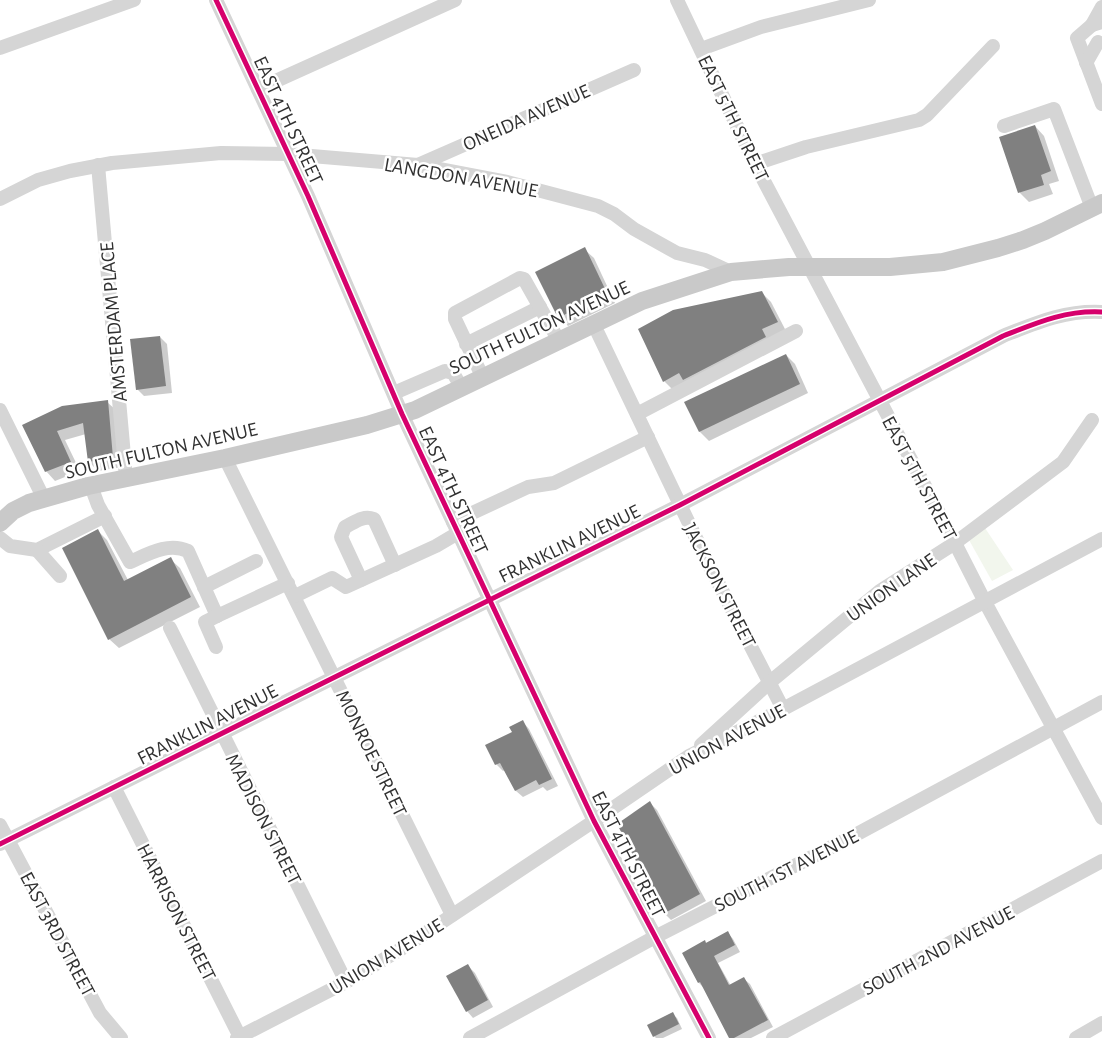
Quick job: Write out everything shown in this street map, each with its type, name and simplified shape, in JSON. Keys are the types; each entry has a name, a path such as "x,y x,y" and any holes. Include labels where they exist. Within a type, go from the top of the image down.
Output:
{"main road":[{"name":"SOUTH FULTON AVENUE","path":"0,522 13,511 44,498 367,425 415,410 642,301 731,272 789,267 890,267 943,262 1023,240 1097,205"}],"street":[{"path":"0,48 134,0"},
{"name":"EAST 4TH STREET","path":"216,0 288,154 402,414 594,821 708,1038"},
{"path":"258,89 455,0"},
{"name":"EAST 5TH STREET","path":"677,0 755,164 955,543 984,602 1102,818"},
{"path":"701,49 761,27 864,2"},
{"path":"1086,63 1099,31 1102,7"},
{"path":"1099,31 1077,38 1102,104"},
{"path":"755,164 806,147 919,120 928,115 993,46"},
{"name":"ONEIDA AVENUE","path":"418,165 634,70"},
{"path":"1004,126 1054,110 1097,205"},
{"name":"LANGDON AVENUE","path":"0,199 38,180 98,165 221,153 288,154 418,165 506,182 590,203 614,214 634,229 677,253 705,260 731,272"},
{"name":"AMSTERDAM PLACE","path":"98,165 126,478"},
{"path":"482,378 455,319 455,313 520,278 524,279 559,342"},
{"path":"466,344 540,307"},
{"name":"FRANKLIN AVENUE","path":"4,842 680,505 1003,336 1051,317 1089,311 1102,312"},
{"name":"JACKSON STREET","path":"594,325 680,505 783,709"},
{"path":"637,414 796,331"},
{"path":"394,393 445,371 453,373 462,388"},
{"path":"0,410 44,498"},
{"name":"UNION LANE","path":"689,756 770,682 880,591 955,543 1063,462 1092,420"},
{"path":"295,596 332,578 346,587 395,565 436,546 456,528 528,487 554,483 648,437"},
{"name":"MONROE STREET","path":"225,458 335,676 452,915"},
{"path":"91,486 98,505 130,562 159,549 183,549 188,551 217,616"},
{"path":"0,538 10,546 37,550 105,516"},
{"path":"361,580 341,538 345,527 362,518 368,517 374,520 395,565"},
{"name":"UNION AVENUE","path":"238,1037 346,982 406,946 689,756 783,709 1102,538"},
{"path":"37,550 60,576"},
{"path":"204,587 256,561"},
{"path":"216,647 205,622 288,583"},
{"name":"MADISON STREET","path":"170,628 346,982"},
{"name":"SOUTH 1ST AVENUE","path":"470,1038 655,937 857,834 1102,702"},
{"name":"HARRISON STREET","path":"114,787 238,1037"},
{"name":"EAST 3RD STREET","path":"0,825 4,842 100,1012 121,1038"},
{"name":"SOUTH 2ND AVENUE","path":"773,1038 1102,861"},
{"path":"1076,1038 1102,1023"}],"shaded area":[{"path":"985,528 1013,570 992,581 969,540"}],"building":[{"path":"1035,125 1051,171 1041,175 1044,185 1018,193 999,137"},
{"path":"585,247 607,293 558,318 535,272"},
{"path":"762,291 778,322 762,329 766,337 683,380 679,373 663,382 638,329 673,310"},
{"path":"160,336 166,386 136,390 130,339"},
{"path":"786,354 800,384 699,432 684,402"},
{"path":"108,400 113,458 88,462 83,423 57,431 71,462 45,472 22,425 62,406"},
{"path":"98,529 124,581 171,557 191,597 108,640 62,548"},
{"path":"523,720 552,779 539,785 536,780 515,791 500,763 495,765 485,745 512,732 509,727"},
{"path":"650,801 700,894 663,914 617,824"},
{"path":"728,931 735,945 714,956 729,985 744,977 768,1020 734,1038 729,1038 700,982 698,983 682,953 705,940 706,943"},
{"path":"468,964 488,1000 466,1012 446,976"},
{"path":"673,1012 679,1024 653,1037 647,1025"}],"cycle path":[{"path":"216,0 308,196 402,414 594,821 709,1038"},
{"path":"0,844 680,505 1003,336 1063,315 1102,312"}]}
